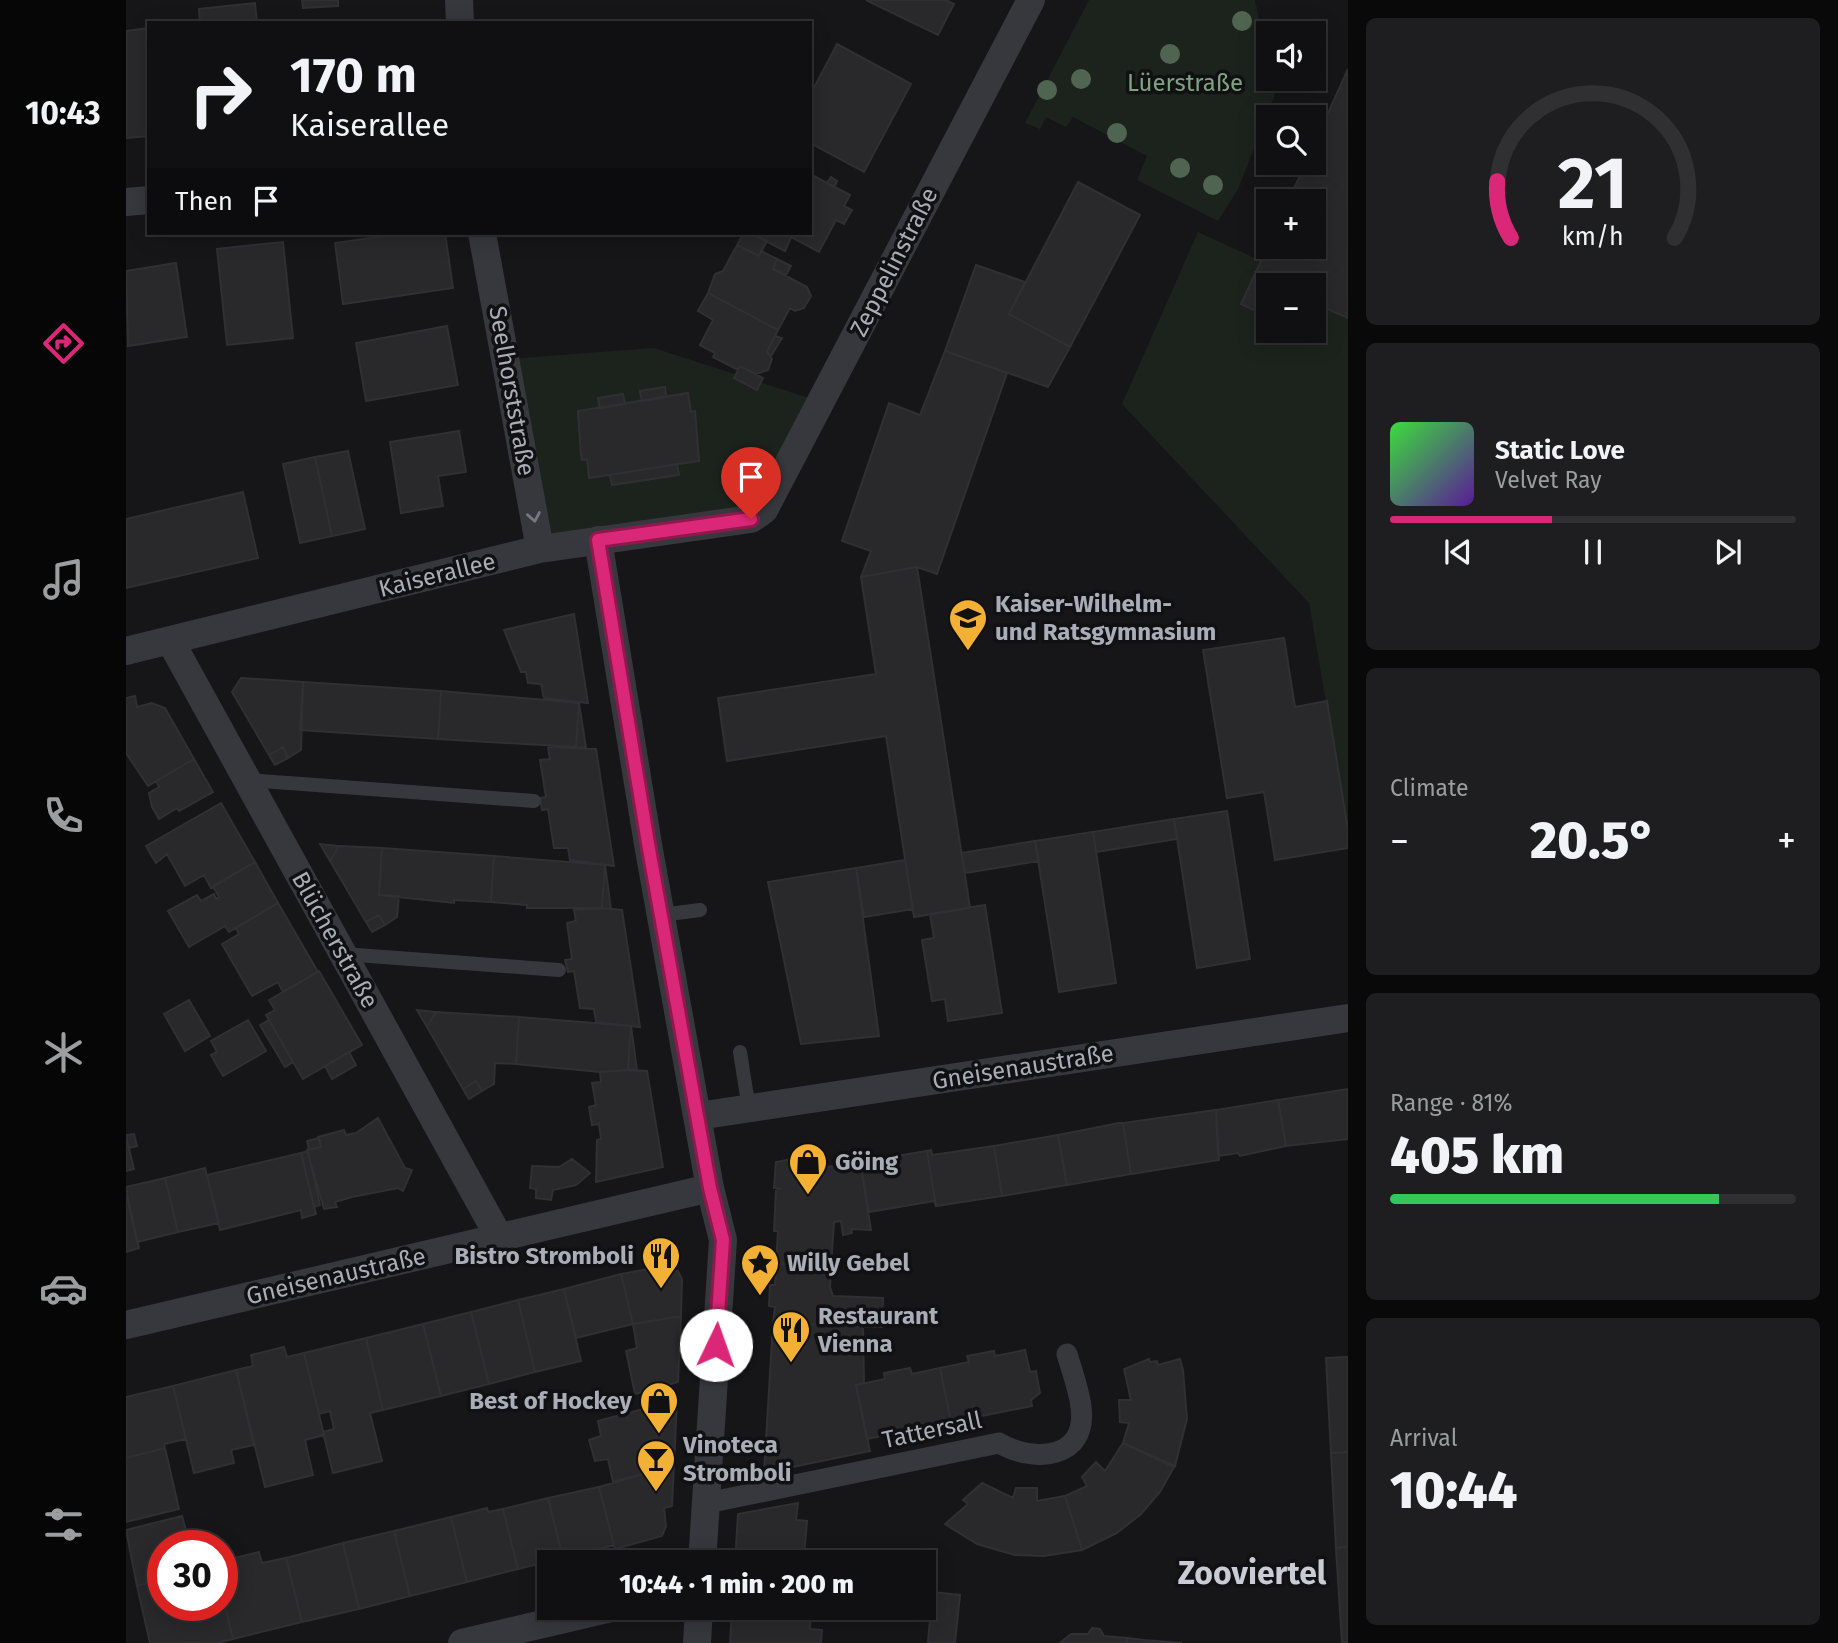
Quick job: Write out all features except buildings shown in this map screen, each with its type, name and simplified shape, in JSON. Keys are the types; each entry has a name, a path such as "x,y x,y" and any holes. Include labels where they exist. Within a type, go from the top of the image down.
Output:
{"street":[{"path":"458,0 460,21"},
{"name":"Zeppelinstraße","path":"751,519 764,510 1031,0"},
{"path":"126,202 147,200"},
{"name":"Seelhorststraße","path":"482,235 540,549"},
{"name":"Kaiserallee","path":"126,651 540,549 751,519"},
{"path":"598,540 661,915 710,1188 723,1240 703,1550"},
{"name":"Blücherstraße","path":"171,642 499,1237"},
{"name":"Gneisenaustraße","path":"698,1116 1348,1018"},
{"name":"Gneisenaustraße","path":"126,1325 710,1188"},
{"name":"Tattersall","path":"707,1503 999,1443 1016,1452 1043,1457 1064,1449 1078,1435 1082,1409 1067,1354"},
{"path":"461,1643 560,1620"},
{"path":"697,1643 698,1620"}],"lane":[{"path":"247,780 534,801"},
{"path":"661,915 700,911"},
{"path":"343,954 559,970"},
{"path":"740,1052 749,1109"}],"green space":[{"name":"Lüerstraße","path":"1089,0 1255,0 1260,21 1256,21 1256,91 1274,91 1275,95 1271,105 1256,105 1256,143 1238,189 1218,221 1137,180 1147,156 1073,117 1066,127 1046,117 1040,129 1025,123"},
{"path":"1198,232 1261,261 1241,304 1256,311 1256,343 1326,343 1326,308 1348,318 1348,830 1309,603 1122,404"},
{"path":"654,348 821,402 764,510 540,549 507,359"}],"place":[{"name":"Kaiser-Wilhelm- und Ratsgymnasium","path":"968,652"},
{"name":"Göing","path":"808,1196"},
{"name":"Bistro Stromboli","path":"661,1290"},
{"name":"Willy Gebel","path":"760,1297"},
{"name":"Restaurant Vienna","path":"791,1364"},
{"name":"Best of Hockey","path":"659,1435"},
{"name":"Vinoteca Stromboli","path":"656,1493"}],"district":[{"name":"Zooviertel","path":"1252,1573"}],"route":[{"path":"716,1345 723,1240 710,1188 649,849 598,540 751,519"}]}
